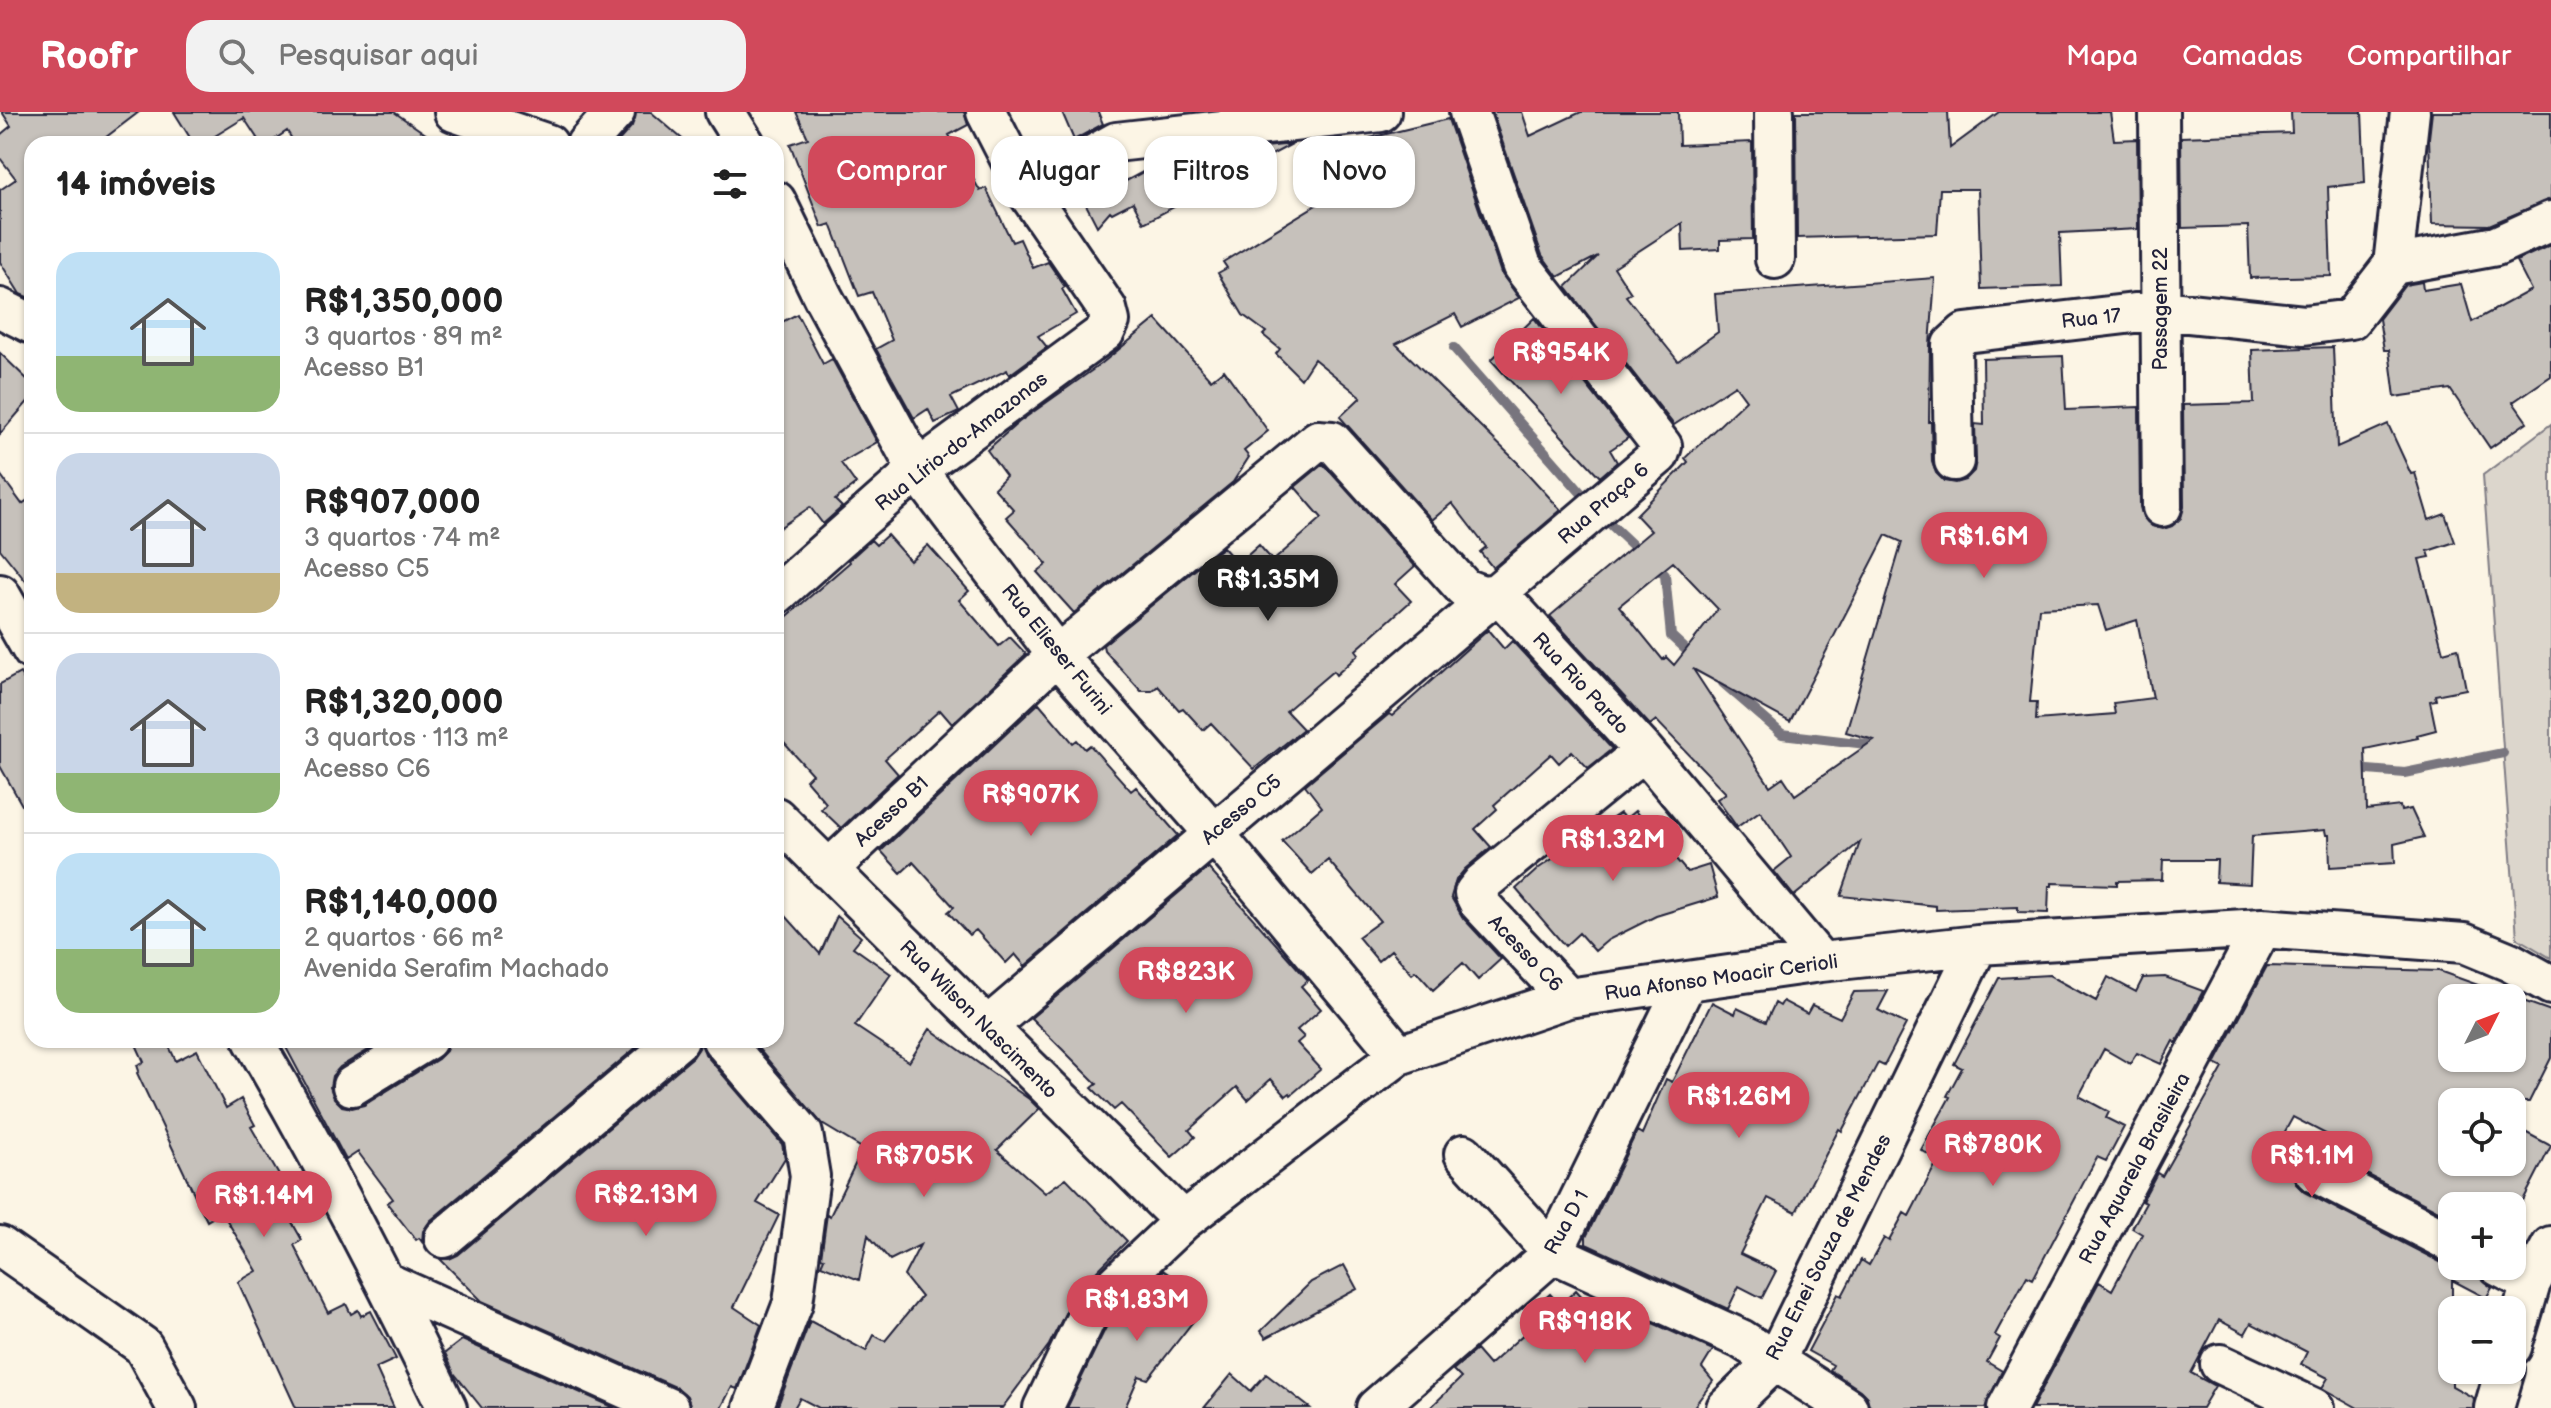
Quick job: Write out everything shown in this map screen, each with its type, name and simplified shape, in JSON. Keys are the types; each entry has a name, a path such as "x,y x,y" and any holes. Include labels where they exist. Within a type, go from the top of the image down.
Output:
{"street":[{"path":"454,112 524,136"},
{"path":"593,136 615,112"},
{"path":"725,112 740,136"},
{"path":"986,112 998,136"},
{"path":"1128,141 1381,112"},
{"name":"Rua Praça 6","path":"1469,112 1522,266 1662,446 1659,455 1498,593"},
{"path":"1774,112 1775,259"},
{"name":"Passagem 22","path":"2159,112 2162,507"},
{"path":"2410,112 2393,265 2496,246 2551,221"},
{"name":"Rua Lírio-do-Amazonas","path":"784,588 917,470 1105,332 1110,321 1107,309 1038,208"},
{"name":"Rua Elieser Furini","path":"784,217 823,297 917,470 1057,655 1213,832 1399,1055"},
{"name":"Rua 17","path":"1954,461 1952,345 1965,333 2160,310 2304,325 2351,319 2393,265"},
{"path":"0,308 24,320"},
{"name":"Acesso B1","path":"828,870 1057,655 1318,440 1332,441 1464,588 1482,595 1498,593"},
{"name":"Rua Rio Pardo","path":"1498,593 1644,751 1821,962"},
{"name":"Acesso C5","path":"987,1027 1498,593"},
{"path":"13,595 24,627"},
{"name":"Acesso C6","path":"1568,998 1479,903 1474,893 1482,883 1644,751"},
{"name":"Rua Wilson Nascimento","path":"784,829 1183,1221"},
{"name":"Rua Afonso Moacir Cerioli","path":"1043,1408 1091,1308 1183,1221 1399,1055 1568,998 1821,962 1978,945 2262,928 2464,943 2510,962 2551,985"},
{"name":"Rua Aquarela Brasileira","path":"2007,1408 2262,928"},
{"name":"Rua Enei Souza de Mendes","path":"1726,1408 1775,1361 1978,945"},
{"name":"Rua D 1","path":"1376,1408 1553,1253 1686,983"},
{"path":"258,1048 386,1282 447,1408"},
{"path":"352,1086 414,1048"},
{"path":"444,1238 670,1048"},
{"path":"729,1048 803,1134 810,1176 793,1303 753,1408"},
{"path":"1464,1154 1553,1253 1741,1339 1848,1408"},
{"path":"2314,1172 2438,1236"},
{"path":"0,1246 143,1346 177,1408"},
{"path":"2526,1265 2551,1246"},
{"path":"386,1282 669,1408"},
{"path":"2220,1364 2314,1408"},
{"path":"2494,1408 2501,1384"}],"shaded area":[{"path":"2551,424 2551,958 2517,938 2483,475"}],"building":[{"path":"2,112 139,112 108,136 24,136 24,296 0,262 0,190 16,179 0,158 0,135 11,126"},
{"path":"174,112 394,112 428,136 290,136 287,131 280,136 256,136 244,118 215,136 189,136"},
{"path":"636,112 651,112 679,136 623,136 632,126"},
{"path":"796,112 964,112 968,125 950,136 808,138"},
{"path":"1062,112 1098,112 1103,124 1081,136 1072,136"},
{"path":"1492,112 1522,112 1530,136 1581,112 1678,112 1679,145 1752,142 1753,239 1720,240 1720,249 1683,251 1682,223 1614,267 1631,293 1626,296 1678,361 1718,332 1715,294 1935,278 1929,422 1932,462 1936,473 1944,481 1955,483 1965,480 1974,471 1975,424 1984,425 1983,359 2063,356 2066,410 2139,407 2140,507 2143,517 2152,526 2163,529 2181,518 2184,507 2183,405 2254,403 2252,350 2333,347 2337,447 2388,424 2411,474 2415,473 2429,520 2445,514 2455,542 2428,551 2430,557 2419,559 2443,652 2458,648 2466,689 2435,695 2436,700 2430,701 2436,730 2417,735 2418,738 2365,749 2367,810 2400,806 2401,811 2411,809 2424,837 2394,844 2395,863 2330,867 2329,835 2325,830 2252,836 2250,884 2216,882 2217,860 2163,860 2162,880 2117,881 2117,885 2052,883 2049,886 2048,913 2018,912 2018,907 1936,910 1936,906 1841,896 1860,842 1794,896 1774,871 1791,857 1760,811 1737,827 1717,799 1726,793 1656,720 1650,725 1550,616 1651,531 1636,515 1688,462 1685,458 1746,400 1735,385 1674,425 1566,287 1598,256 1558,277 1542,255","holes":["1886,535 1902,542 1846,732 1874,740 1795,795 1783,777 1770,786 1693,669 1790,722","1673,562 1718,609 1674,665 1666,657 1663,660 1619,606","2098,605 2106,630 2137,620 2153,698 2113,703 2115,714 2036,720 2037,702 2030,702 2039,608"]},
{"path":"1796,112 1948,112 1950,148 1999,112 2110,112 2114,140 2137,139 2138,229 2060,233 2062,286 1981,289 1978,189 1940,189 1937,234 1797,238"},
{"path":"2291,112 2362,112 2365,183 2328,187 2331,276 2250,278 2248,226 2182,228 2181,137 2292,133"},
{"path":"2432,112 2551,112 2551,199 2489,225 2432,224 2429,138"},
{"path":"1448,119 1501,273 1519,298 1462,327 1455,314 1396,344 1518,463 1561,510 1493,568 1480,552 1486,547 1452,503 1432,520 1340,417 1361,397 1314,359 1301,379 1276,354 1280,349 1263,335 1266,332 1243,315 1218,273 1227,268 1223,262 1311,208 1415,208 1415,136 1378,136"},
{"path":"808,138 808,191 790,144"},
{"path":"1292,144 1277,152 1277,146"},
{"path":"1144,171 1144,208 1172,208 1144,223 1133,202 1128,205 1128,180"},
{"path":"975,182 980,191 986,188 991,208 996,208 1012,242 1020,239 1033,268 1048,262 1065,287 1062,289 1076,314 1038,336 1047,347 1009,375 1007,370 951,397 959,412 935,423 928,409 914,418 876,349 892,340 872,292 859,296 831,224 822,227 815,208 975,208"},
{"path":"1088,208 1122,208 1112,213 1110,211 1097,226"},
{"path":"2551,245 2551,376 2513,402 2527,422 2490,448 2450,389 2395,397 2389,350 2384,350 2379,319 2405,285 2422,282 2423,290 2461,284 2472,322 2531,290 2516,261"},
{"path":"797,314 823,364 832,359 877,442 841,463 856,484 835,500 842,507 823,524 810,507 784,525 784,321"},
{"path":"1534,318 1628,438 1610,450 1617,462 1600,477 1491,360"},
{"path":"1156,319 1211,380 1224,370 1268,431 1244,451 1249,457 1233,482 1074,613 1037,572 1047,564 1006,517 1014,510 994,488 1006,476 987,450 1019,422 1101,364"},
{"path":"0,353 24,376 24,406 0,434"},
{"path":"1323,464 1415,566 1395,584 1411,601 1356,650 1359,654 1336,675 1333,671 1286,711 1303,729 1254,769 1211,723 1203,730 1183,708 1179,710 1158,686 1152,691 1141,691 1104,650 1103,645 1223,547 1238,564 1259,545 1273,561 1322,518 1295,487"},
{"path":"0,474 22,504 24,503 24,579 0,549"},
{"path":"887,535 910,561 928,545 969,591 959,600 999,646 1010,637 1026,654 952,724 940,710 885,759 898,774 841,828 821,809 826,803 806,780 812,774 784,743 784,619 871,540 876,545"},
{"path":"1488,630 1504,649 1512,641 1612,749 1588,768 1572,751 1559,763 1551,754 1494,805 1497,809 1475,829 1491,847 1456,880 1451,897 1463,918 1501,959 1478,980 1463,963 1433,990 1416,971 1412,974 1391,950 1378,961 1358,937 1380,921 1328,860 1312,874 1282,841 1322,807 1305,785 1389,714 1392,716"},
{"path":"20,673 24,680 24,809 0,766 0,684"},
{"path":"1039,703 1073,743 1077,740 1085,749 1090,745 1131,791 1136,787 1178,835 1025,966 1015,954 1006,963 976,930 969,935 948,912 954,907 913,862 901,873 881,851"},
{"path":"1635,811 1687,872 1709,865 1718,897 1656,916 1608,940 1595,951 1579,933 1565,946 1516,889 1539,868 1620,813 1625,819"},
{"path":"1208,868 1308,980 1301,986 1321,1009 1297,1030 1304,1037 1297,1043 1321,1069 1291,1095 1286,1096 1271,1079 1248,1100 1237,1087 1189,1130 1195,1137 1172,1157 1121,1104 1114,1110 1092,1088 1097,1084 1031,1018"},
{"path":"784,914 820,954 837,916 861,937 853,947 891,974 855,1026 909,1062 930,1029 1029,1099 1039,1109 997,1150 1045,1193 1066,1178 1127,1241 1076,1292 1049,1345 1002,1408 819,1408 800,1398 794,1408 777,1408 810,1321 866,1351 874,1335 885,1341 921,1297 904,1276 920,1245 890,1260 868,1235 859,1280 821,1265 827,1214 830,1216 861,1152 858,1151 860,1147 822,1124 758,1048 784,1048"},
{"path":"2267,966 2439,971 2475,984 2438,984 2438,1072 2526,1072 2526,1002 2551,1011 2551,1058 2529,1102 2526,1102 2526,1088 2438,1088 2438,1176 2526,1176 2526,1133 2551,1146 2526,1195 2526,1192 2438,1192 2438,1211 2339,1160 2347,1145 2293,1117 2268,1162 2293,1175 2304,1192 2438,1261 2438,1280 2452,1280 2452,1296 2438,1296 2438,1384 2452,1384 2474,1398 2473,1408 2358,1408 2322,1388 2328,1378 2301,1364 2307,1352 2251,1323 2245,1334 2219,1320 2191,1373 2215,1386 2202,1408 2032,1408 2099,1282 2112,1290 2142,1234 2132,1228 2146,1203 2142,1201 2157,1173 2162,1176 2223,1068 2215,1064"},
{"path":"2049,975 2096,1001 2108,977 2136,992 2143,978 2165,977 2203,991 2176,1043 2173,1041 2161,1064 2137,1053 2130,1064 2104,1049 2079,1096 2109,1112 2106,1118 2124,1127 2106,1161 2097,1157 2033,1279 2027,1276 1995,1335 2000,1338 1987,1362 2002,1371 1985,1408 1876,1408 1869,1405 1867,1397 1860,1390 1830,1370 1833,1365 1808,1351 1838,1294 1842,1296 1861,1260 1869,1265 1884,1238 1889,1241 1904,1213 1909,1216 1938,1160 1921,1150 1962,1068 1954,1064 1999,978"},
{"path":"1888,991 1878,1010 1906,1024 1884,1066 1878,1063 1796,1212 1768,1198 1740,1254 1776,1271 1762,1298 1739,1286 1728,1309 1586,1244 1586,1237 1637,1131 1642,1134 1666,1079 1672,1082 1712,1002 1735,1014 1737,1008 1766,1022 1775,1003 1780,1006 1783,1001 1807,1014 1812,1005 1840,1018 1854,992"},
{"path":"138,1048 170,1048 176,1061 197,1050 226,1108 241,1099 255,1125 251,1127 284,1184 274,1190 302,1240 294,1245 328,1313 346,1304 351,1314 358,1310 361,1316 371,1311 396,1359 376,1368 394,1408 296,1408 238,1282 257,1271 222,1212 207,1221 137,1073 137,1065 144,1062"},
{"path":"286,1048 372,1048 340,1067 332,1076 330,1087 334,1098 342,1106 352,1108 364,1105 438,1059 447,1048 635,1048 430,1221 423,1231 422,1242 419,1238 416,1240 387,1203 393,1199 358,1152 346,1160"},
{"path":"699,1048 703,1048 705,1054 782,1144 785,1158 757,1203 779,1215 734,1307 761,1325 737,1389 732,1387 721,1408 691,1408 687,1396 678,1388 482,1301 440,1259 458,1255 693,1057"},
{"path":"1344,1265 1357,1289 1266,1338 1261,1331 1311,1282"},
{"path":"1163,1270 1206,1301 1205,1306 1148,1379 1139,1376 1125,1408 1067,1408 1109,1321"},
{"path":"2452,1280 2482,1280 2492,1288 2487,1296"},
{"path":"1576,1290 1608,1326 1626,1311 1713,1350 1702,1368 1713,1381 1693,1408 1430,1408 1461,1378 1453,1370 1476,1350 1489,1365 1536,1323 1527,1314 1550,1294 1560,1305"},
{"path":"462,1340 615,1408 482,1408 454,1373 445,1353"},
{"path":"1232,1374 1251,1391 1266,1374 1310,1408 1204,1408"}],"waterway":[{"path":"1454,348 1590,503"},
{"path":"1601,515 1641,553"},
{"path":"1653,564 1665,575 1671,636 1696,659"},
{"path":"1723,683 1782,734 1883,746"},
{"path":"2355,769 2405,773 2503,753"}]}
